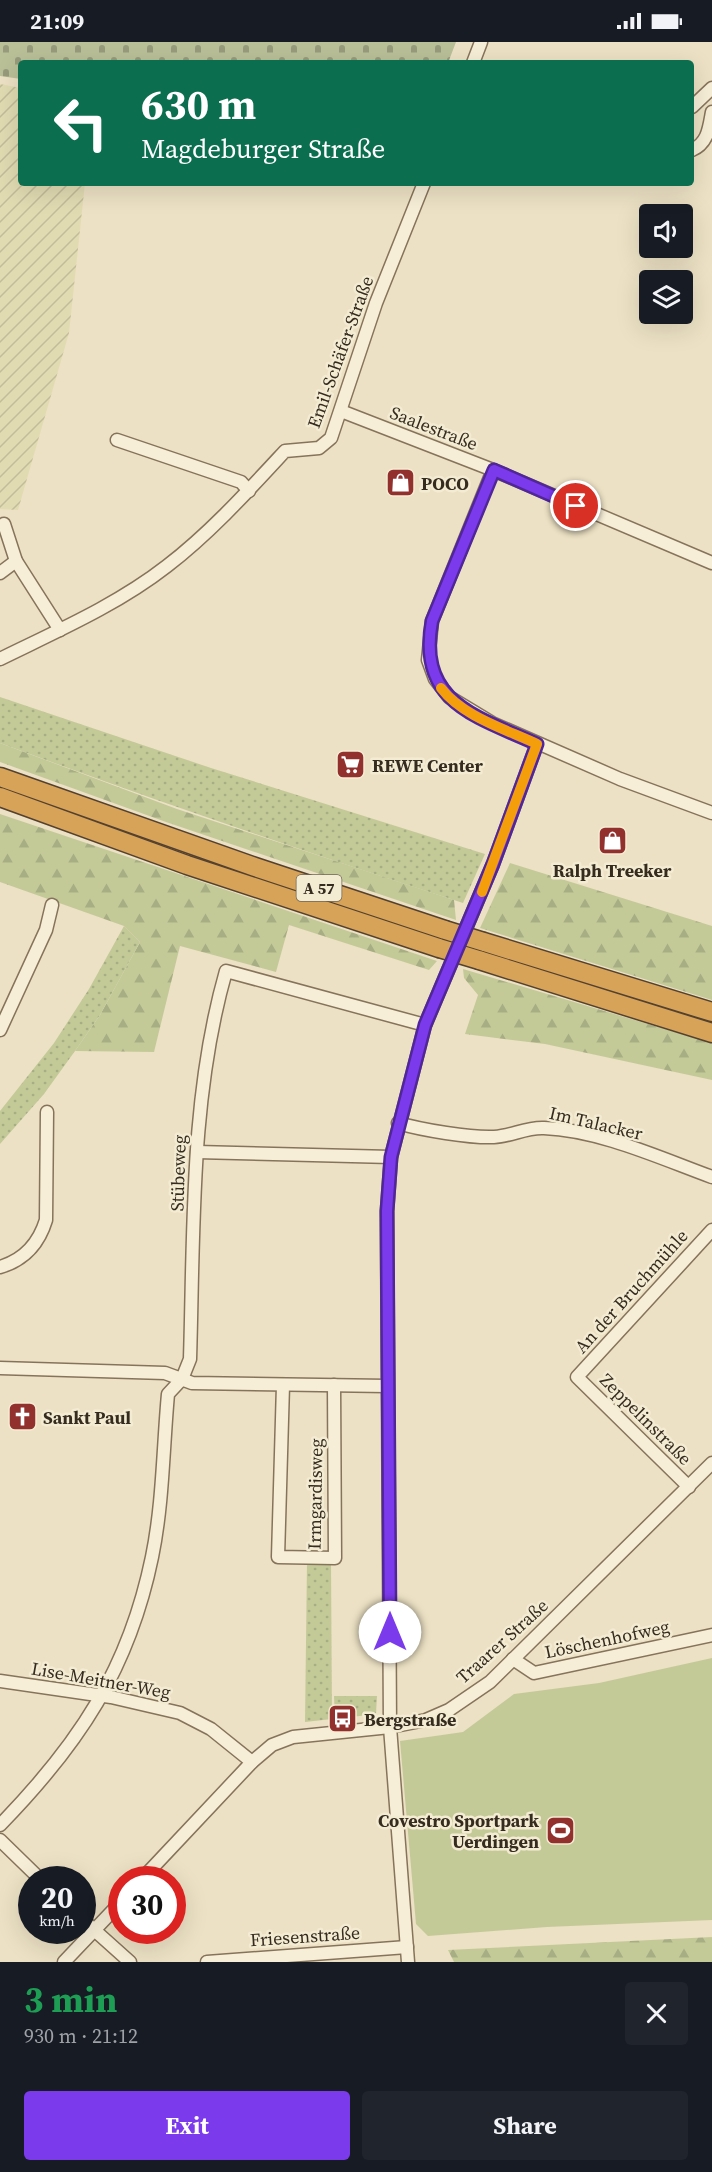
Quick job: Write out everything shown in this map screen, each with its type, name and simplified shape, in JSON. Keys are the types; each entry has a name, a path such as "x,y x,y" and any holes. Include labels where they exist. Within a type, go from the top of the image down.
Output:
{"highway":[{"name":"A 57","path":"0,777 154,832 445,930 712,1012"},
{"name":"A 57","path":"0,797 187,865 439,948 712,1033"}],"street":[{"path":"473,60 481,42"},
{"path":"694,105 712,90"},
{"path":"694,149 706,139 712,112"},
{"name":"Emil-Schäfer-Straße","path":"0,659 96,612 166,567 249,490 285,451 319,448 331,438 376,303 423,186"},
{"name":"Saalestraße","path":"341,411 494,470 712,563"},
{"path":"117,440 241,482 249,490"},
{"path":"494,470 432,621 428,660 435,679 449,698 476,715 537,744 712,813"},
{"path":"4,524 16,561 60,630"},
{"path":"0,573 16,561"},
{"path":"408,1962 390,1728 387,1211 391,1157 425,1025 493,864 537,744"},
{"path":"0,1030 46,930 52,905"},
{"name":"Stübeweg","path":"0,1825 66,1752 103,1696 134,1625 150,1566 157,1526 168,1394 182,1379 190,1359 197,1152 208,1043 226,970 425,1025"},
{"path":"0,1267 21,1258 42,1234 46,1220 47,1112"},
{"name":"Im Talacker","path":"398,1123 491,1137 507,1136 530,1128 545,1128 606,1140 712,1177"},
{"path":"197,1152 391,1157"},
{"name":"An der Bruchmühle","path":"577,1377 712,1230"},
{"path":"0,1368 165,1373 192,1383 387,1386"},
{"name":"Zeppelinstraße","path":"577,1377 689,1487"},
{"name":"Irmgardisweg","path":"283,1385 278,1557 335,1558 334,1385"},
{"name":"Traarer Straße","path":"154,1866 252,1762 272,1745 293,1737 390,1728 426,1720 449,1710 490,1682 712,1463"},
{"name":"Löschenhofweg","path":"513,1659 534,1673 712,1635"},
{"name":"Lise-Meitner-Weg","path":"0,1680 103,1696 180,1713 211,1729 252,1762"},
{"path":"0,1840 27,1866"},
{"path":"96,1928 108,1916"},
{"path":"96,1932 130,1962"},
{"path":"64,1962 81,1944"},
{"name":"Friesenstraße","path":"207,1962 406,1947"}],"shaded area":[{"path":"0,84 18,87 18,186 85,186 69,333 18,510 0,509"}],"green space":[{"path":"0,42 456,42 449,60 18,60 18,79 0,76"},
{"path":"0,697 211,768 485,854 463,903 231,826 0,743"},
{"path":"0,743 177,809 454,900 456,920 166,822 0,762"},
{"path":"0,814 437,961 429,970 289,925 276,972 180,946 154,1052 75,1051 100,1015 140,942 124,926 0,882"},
{"path":"510,863 712,926 712,1000 480,928"},
{"path":"124,926 140,942 100,1015 44,1094 0,1144 0,1111 54,1043 89,989"},
{"path":"463,969 712,1043 712,1080 545,1044 465,1034 478,995 464,978"},
{"path":"307,1563 331,1563 332,1719 305,1722"},
{"name":"Covestro Sportpark Uerdingen","path":"712,1658 712,1920 547,1927 428,1936 416,1924 400,1741 463,1732 514,1694 599,1683"},
{"path":"334,1696 377,1696 376,1714 335,1719"},
{"path":"712,1937 712,1962 454,1962 448,1950"}],"slow traffic":[{"path":"441,688 449,698 468,711 537,744 482,892"}],"place":[{"name":"POCO","path":"400,483"},
{"name":"REWE Center","path":"351,765"},
{"name":"Ralph Treeker","path":"612,841"},
{"name":"Sankt Paul","path":"22,1417"},
{"name":"Bergstraße","path":"343,1719"},
{"name":"Covestro Sportpark Uerdingen","path":"560,1830"}],"route":[{"path":"390,1632 387,1211 391,1157 425,1025 493,864 537,744 468,711 449,698 435,679 428,660 428,641 432,621 494,470 576,506"}]}
